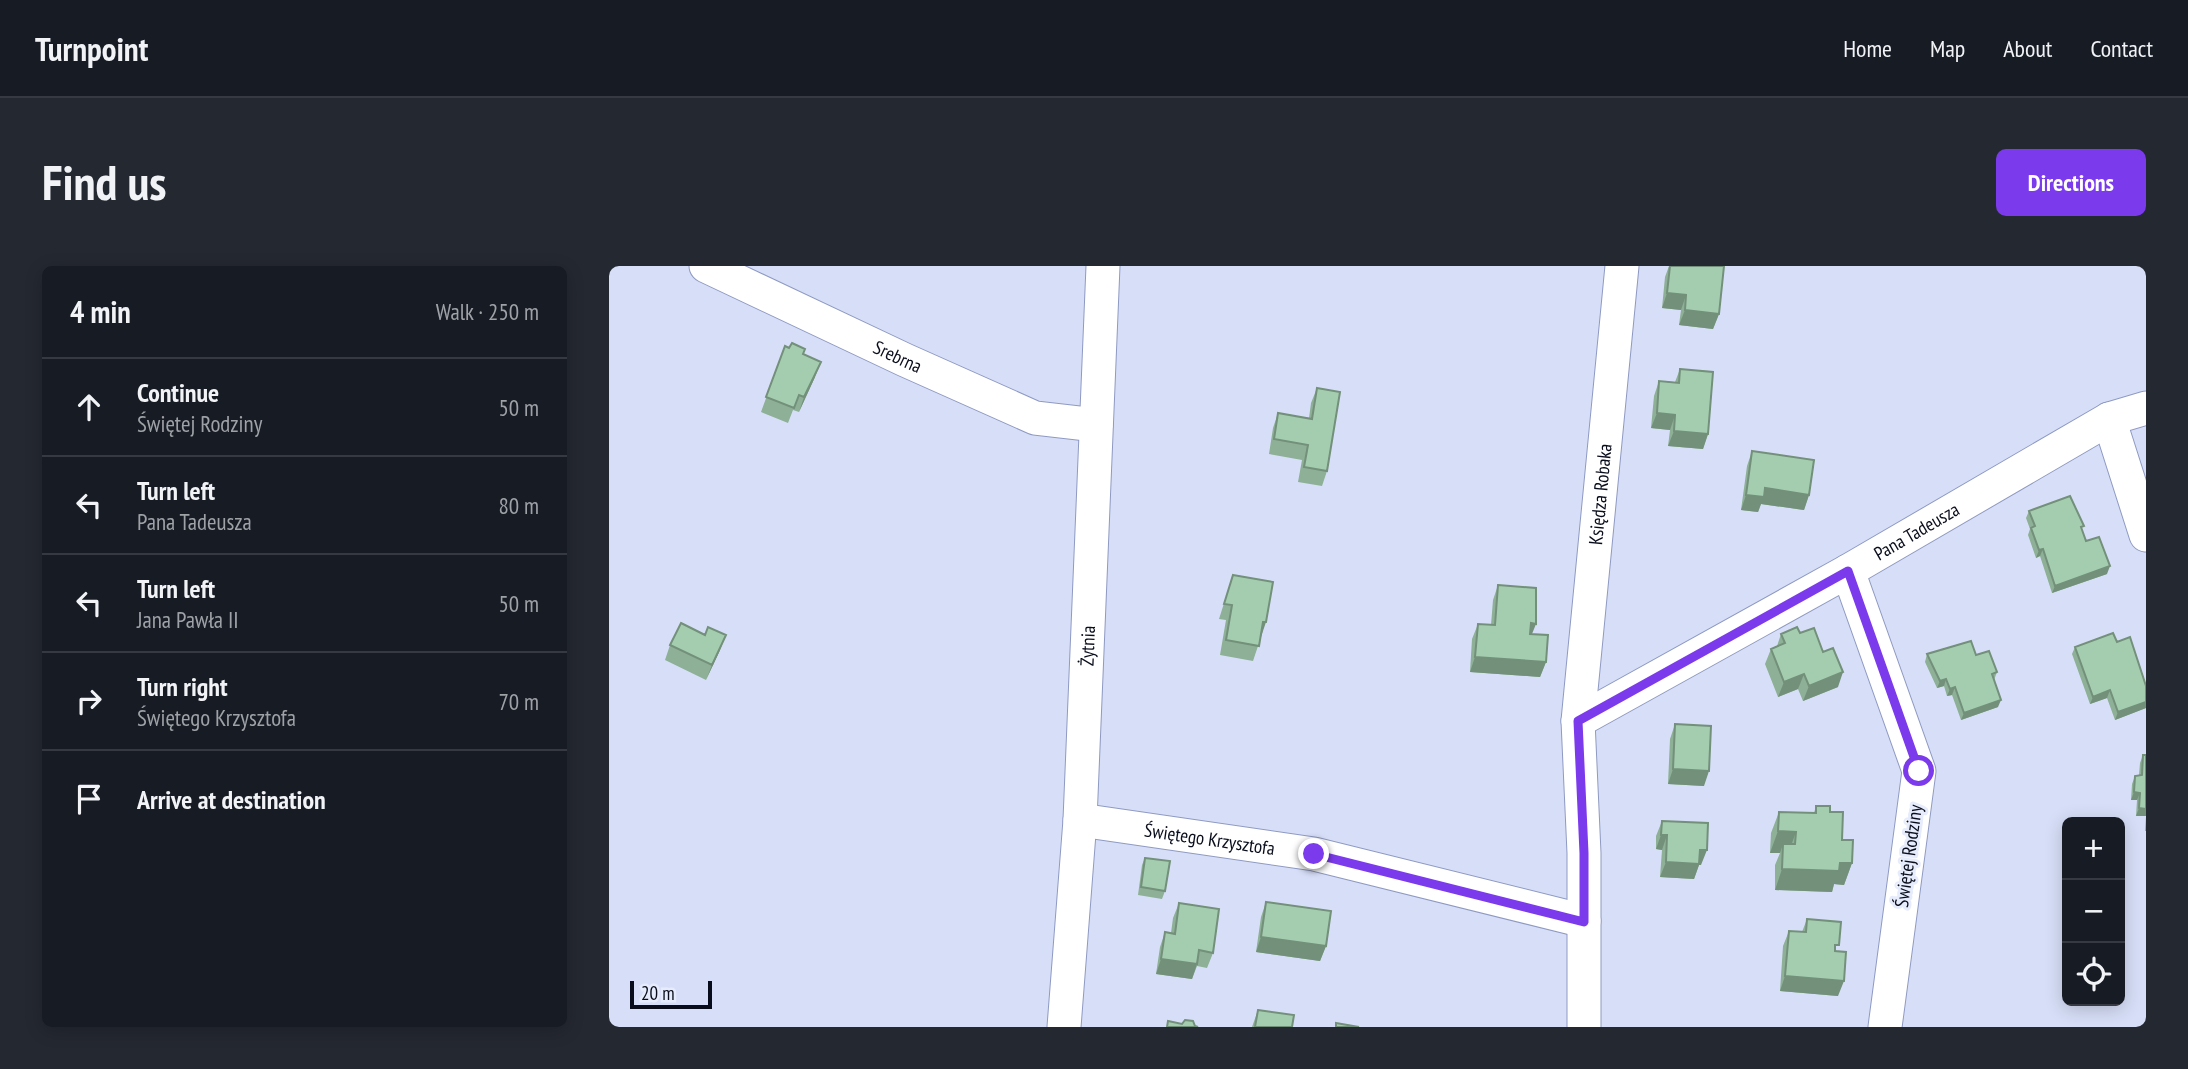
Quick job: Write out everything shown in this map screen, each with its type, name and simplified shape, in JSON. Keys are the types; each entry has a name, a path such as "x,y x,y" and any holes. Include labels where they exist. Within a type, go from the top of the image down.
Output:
{"street":[{"name":"Srebrna","path":"706,266 893,355 1035,418 1096,425"},
{"name":"Żytnia","path":"1064,1027 1080,820 1103,266"},
{"name":"Księdza Robaka","path":"1584,1027 1584,853 1578,721 1622,266"},
{"name":"Pana Tadeusza","path":"1578,721 1848,571 2109,419 2146,408"},
{"path":"2109,419 2146,535"},
{"name":"Świętej Rodziny","path":"1848,571 1919,771 1885,1027"},
{"name":"Świętego Krzysztofa","path":"1080,820 1314,854 1584,922"}],"building":[{"path":"1670,266 1724,266 1719,314 1685,310 1686,295 1667,293"},
{"path":"792,343 805,349 803,354 821,362 804,397 799,395 794,408 766,397 785,346 789,348"},
{"path":"1680,369 1713,372 1708,434 1674,431 1675,415 1657,413 1659,381 1679,383"},
{"path":"1317,388 1340,392 1327,471 1304,467 1308,445 1274,439 1278,413 1312,419"},
{"path":"1752,451 1814,460 1809,495 1765,488 1764,497 1746,495"},
{"path":"2070,496 2084,526 2081,527 2086,541 2099,537 2110,566 2055,586 2043,549 2039,550 2031,528 2035,526 2029,511"},
{"path":"1233,575 1273,582 1259,646 1226,640 1232,605 1224,604"},
{"path":"1498,585 1536,588 1536,624 1531,623 1530,634 1548,635 1546,662 1475,657 1478,624 1495,625"},
{"path":"681,623 705,635 708,627 726,635 712,665 670,645"},
{"path":"1797,627 1800,633 1814,628 1823,652 1833,648 1843,672 1809,686 1804,674 1784,682 1771,649 1785,643 1781,634"},
{"path":"2113,633 2117,642 2130,637 2146,686 2146,702 2118,712 2110,690 2093,697 2075,647"},
{"path":"1971,641 1976,655 1989,651 1997,672 1992,674 2001,700 1964,713 1955,687 1950,689 1946,679 1940,681 1927,654"},
{"path":"1675,724 1711,726 1709,771 1673,769"},
{"path":"2143,755 2146,755 2146,809 2139,808 2140,793 2134,792 2135,776 2142,775"},
{"path":"1816,806 1830,806 1830,812 1843,812 1842,840 1853,840 1852,863 1840,863 1839,871 1782,869 1783,844 1795,844 1796,832 1778,831 1779,812 1816,813"},
{"path":"1662,821 1708,823 1707,850 1700,850 1699,864 1666,862 1667,835 1661,835"},
{"path":"1145,858 1170,861 1165,891 1141,887"},
{"path":"1266,902 1331,911 1326,946 1261,937"},
{"path":"1179,903 1219,909 1213,953 1199,950 1197,964 1161,959 1165,932 1175,934"},
{"path":"1807,919 1841,922 1839,945 1835,945 1835,951 1846,952 1844,981 1785,976 1789,931 1806,932"},
{"path":"1258,1010 1294,1015 1292,1027 1255,1027"},
{"path":"1185,1020 1193,1021 1198,1027 1167,1027 1168,1021 1182,1024"},
{"path":"1336,1023 1359,1027 1336,1027"}],"route":[{"path":"1314,854 1584,922 1578,721 1848,571 1919,771"}]}
